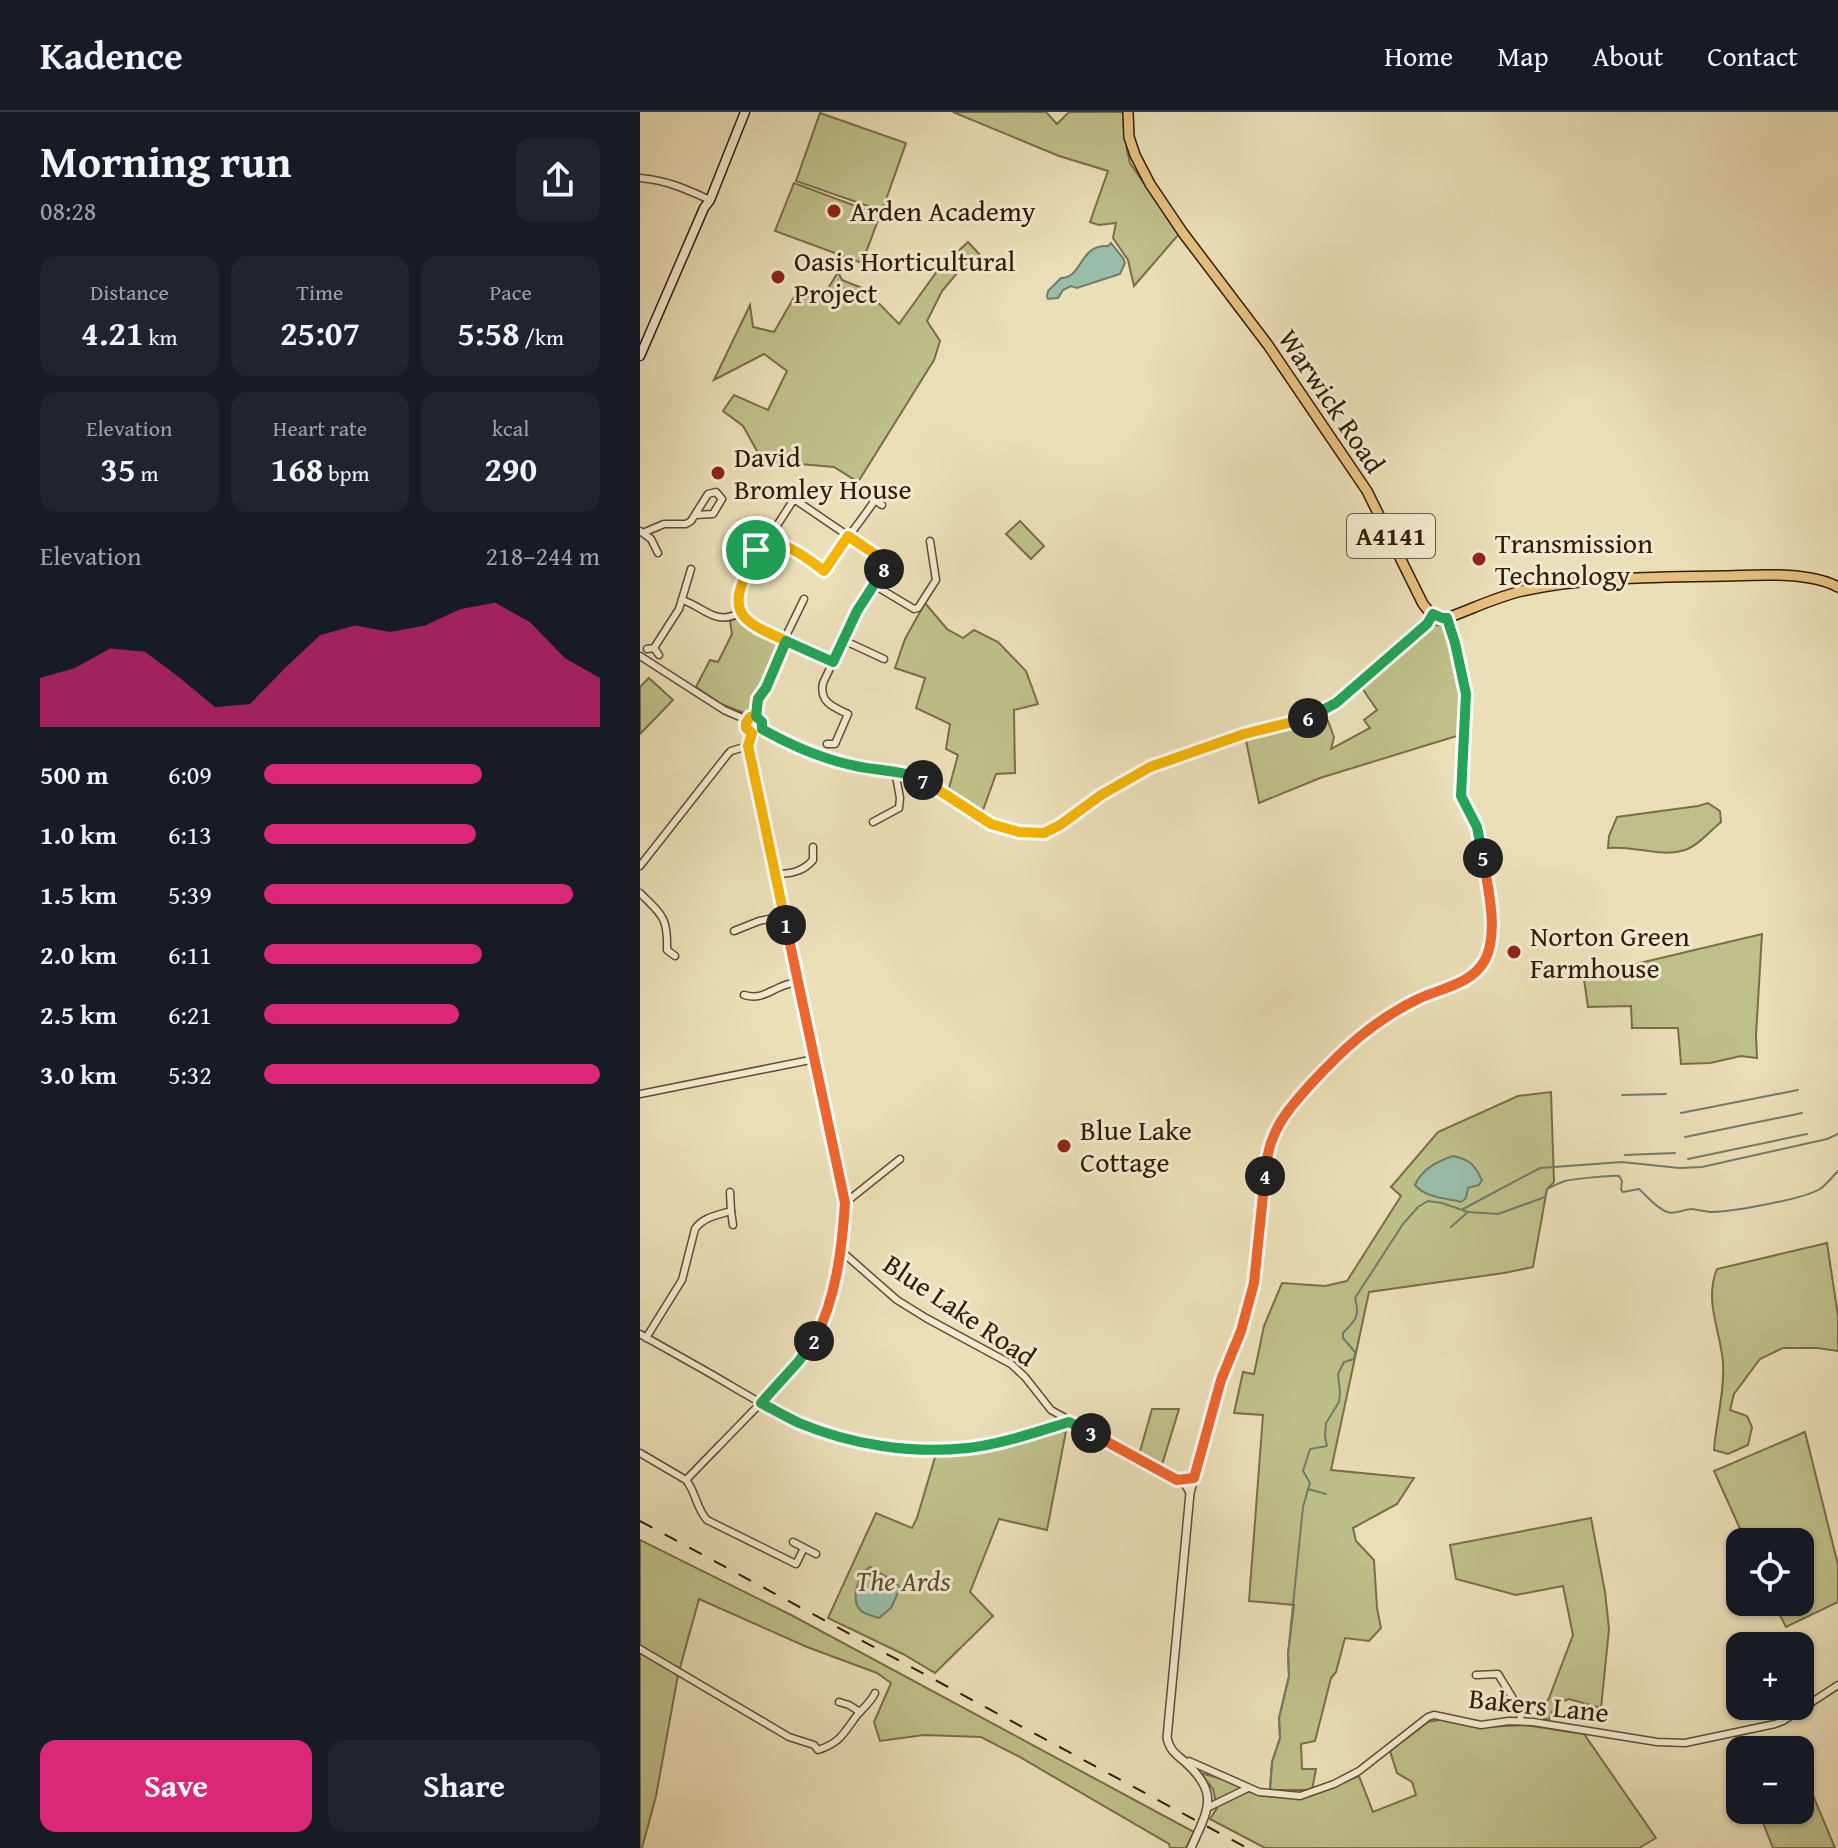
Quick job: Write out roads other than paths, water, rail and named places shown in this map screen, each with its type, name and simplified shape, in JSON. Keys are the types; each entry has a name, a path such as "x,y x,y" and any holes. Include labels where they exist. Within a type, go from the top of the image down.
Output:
{"main road":[{"path":"640,356 710,200 745,112"},
{"name":"Warwick Road","path":"1128,112 1129,137 1150,184 1273,353 1367,491 1423,604 1433,614"},
{"path":"1433,614 1447,618 1530,589 1654,577 1768,575 1818,579 1838,587"}],"street":[{"path":"640,178 675,184 710,200"},
{"path":"642,532 664,524 686,524 708,494 716,492 721,496 720,505 713,514 695,515"},
{"path":"866,494 882,505"},
{"path":"833,662 756,626 741,612 736,599 748,579 756,550 769,538 794,499 888,563 857,611 843,640 833,662 823,683 823,697 831,706 859,718"},
{"path":"769,538 800,553 824,571 875,500"},
{"path":"642,532 651,539 658,553"},
{"path":"874,585 914,609 918,608 936,580 930,541"},
{"path":"653,651 679,609 685,578 691,569"},
{"path":"756,716 758,699 766,688 804,599"},
{"path":"682,600 725,619 741,612"},
{"path":"762,729 789,744 835,761 916,777 932,784 991,824 1019,832 1044,833 1150,767 1325,710 1427,624 1433,614"},
{"path":"1191,1848 1209,1807 1209,1799 1204,1785 1173,1753 1167,1738 1190,1493 1221,1380 1241,1331 1254,1283 1266,1160 1274,1134 1305,1091 1347,1045 1397,1010 1465,980 1482,965 1489,949 1490,901 1479,835 1460,790 1466,694 1447,618"},
{"path":"843,640 884,659"},
{"path":"871,666 875,655"},
{"path":"640,656 724,710 747,720"},
{"path":"834,745 848,714"},
{"path":"752,733 746,728 747,720 756,716"},
{"path":"756,716 762,722 762,729"},
{"path":"752,733 762,729"},
{"path":"686,1480 789,1373 814,1339 823,1321 834,1283 845,1203 748,746 752,733"},
{"path":"640,866 728,754 748,746"},
{"path":"873,822 899,808 895,771"},
{"path":"775,874 791,874 808,867 813,860 813,847"},
{"path":"640,893 663,917 667,931 663,951 675,956"},
{"path":"734,931 784,916"},
{"path":"744,995 765,995 798,982"},
{"path":"640,1094 815,1059"},
{"path":"845,1203 897,1162 899,1172"},
{"path":"730,1192 733,1225"},
{"path":"731,1211 699,1223 682,1280 643,1336 800,1423 878,1446 918,1449 970,1447 1069,1422"},
{"name":"Blue Lake Road","path":"840,1250 897,1300 1011,1364 1051,1410 1177,1480 1190,1493"},
{"path":"640,1453 686,1480 700,1513 707,1520 796,1564 804,1548"},
{"path":"1177,1480 1194,1478"},
{"path":"793,1542 816,1554"},
{"path":"640,1649 791,1738 818,1750 839,1740 875,1693"},
{"path":"1476,1675 1498,1674 1519,1710 1521,1721"},
{"name":"Bakers Lane","path":"1186,1763 1189,1761 1248,1788 1300,1796 1328,1787 1359,1771 1434,1715 1481,1725 1521,1721 1657,1742 1685,1743 1783,1721 1838,1685"},
{"path":"839,1702 860,1712"},
{"path":"1209,1807 1248,1788"}],"waterway":[{"path":"1681,1113 1798,1090"},
{"path":"1622,1095 1666,1094"},
{"path":"1685,1137 1802,1113"},
{"path":"1688,1159 1807,1134"},
{"path":"1463,1209 1540,1168 1622,1162 1679,1168 1702,1167 1838,1134"},
{"path":"1625,1155 1675,1153"},
{"path":"1308,1489 1310,1483 1303,1471 1310,1449 1327,1446 1326,1423 1339,1402 1338,1374 1344,1362 1354,1359 1355,1352 1343,1338 1343,1333 1356,1317 1355,1298 1403,1224 1418,1207 1428,1201 1468,1212 1498,1214 1545,1197 1547,1189 1565,1181 1619,1176 1623,1192 1639,1189 1667,1212 1692,1209 1710,1212 1767,1204 1812,1193 1823,1187 1838,1171"},
{"path":"1451,1227 1468,1212"},
{"path":"1270,1789 1272,1762 1280,1738 1279,1718 1289,1676 1288,1654 1303,1507 1308,1489 1326,1494"}],"railway":[{"path":"640,1521 1247,1848"}],"place":[{"name":"Arden Academy","path":"834,211"},
{"name":"Oasis Horticultural Project","path":"778,277"},
{"name":"David Bromley House","path":"718,473"},
{"name":"Transmission Technology","path":"1479,559"},
{"name":"Norton Green Farmhouse","path":"1514,952"},
{"name":"Blue Lake Cottage","path":"1064,1146"}],"park label":[{"name":"The Ards","path":"903,1581"}]}
